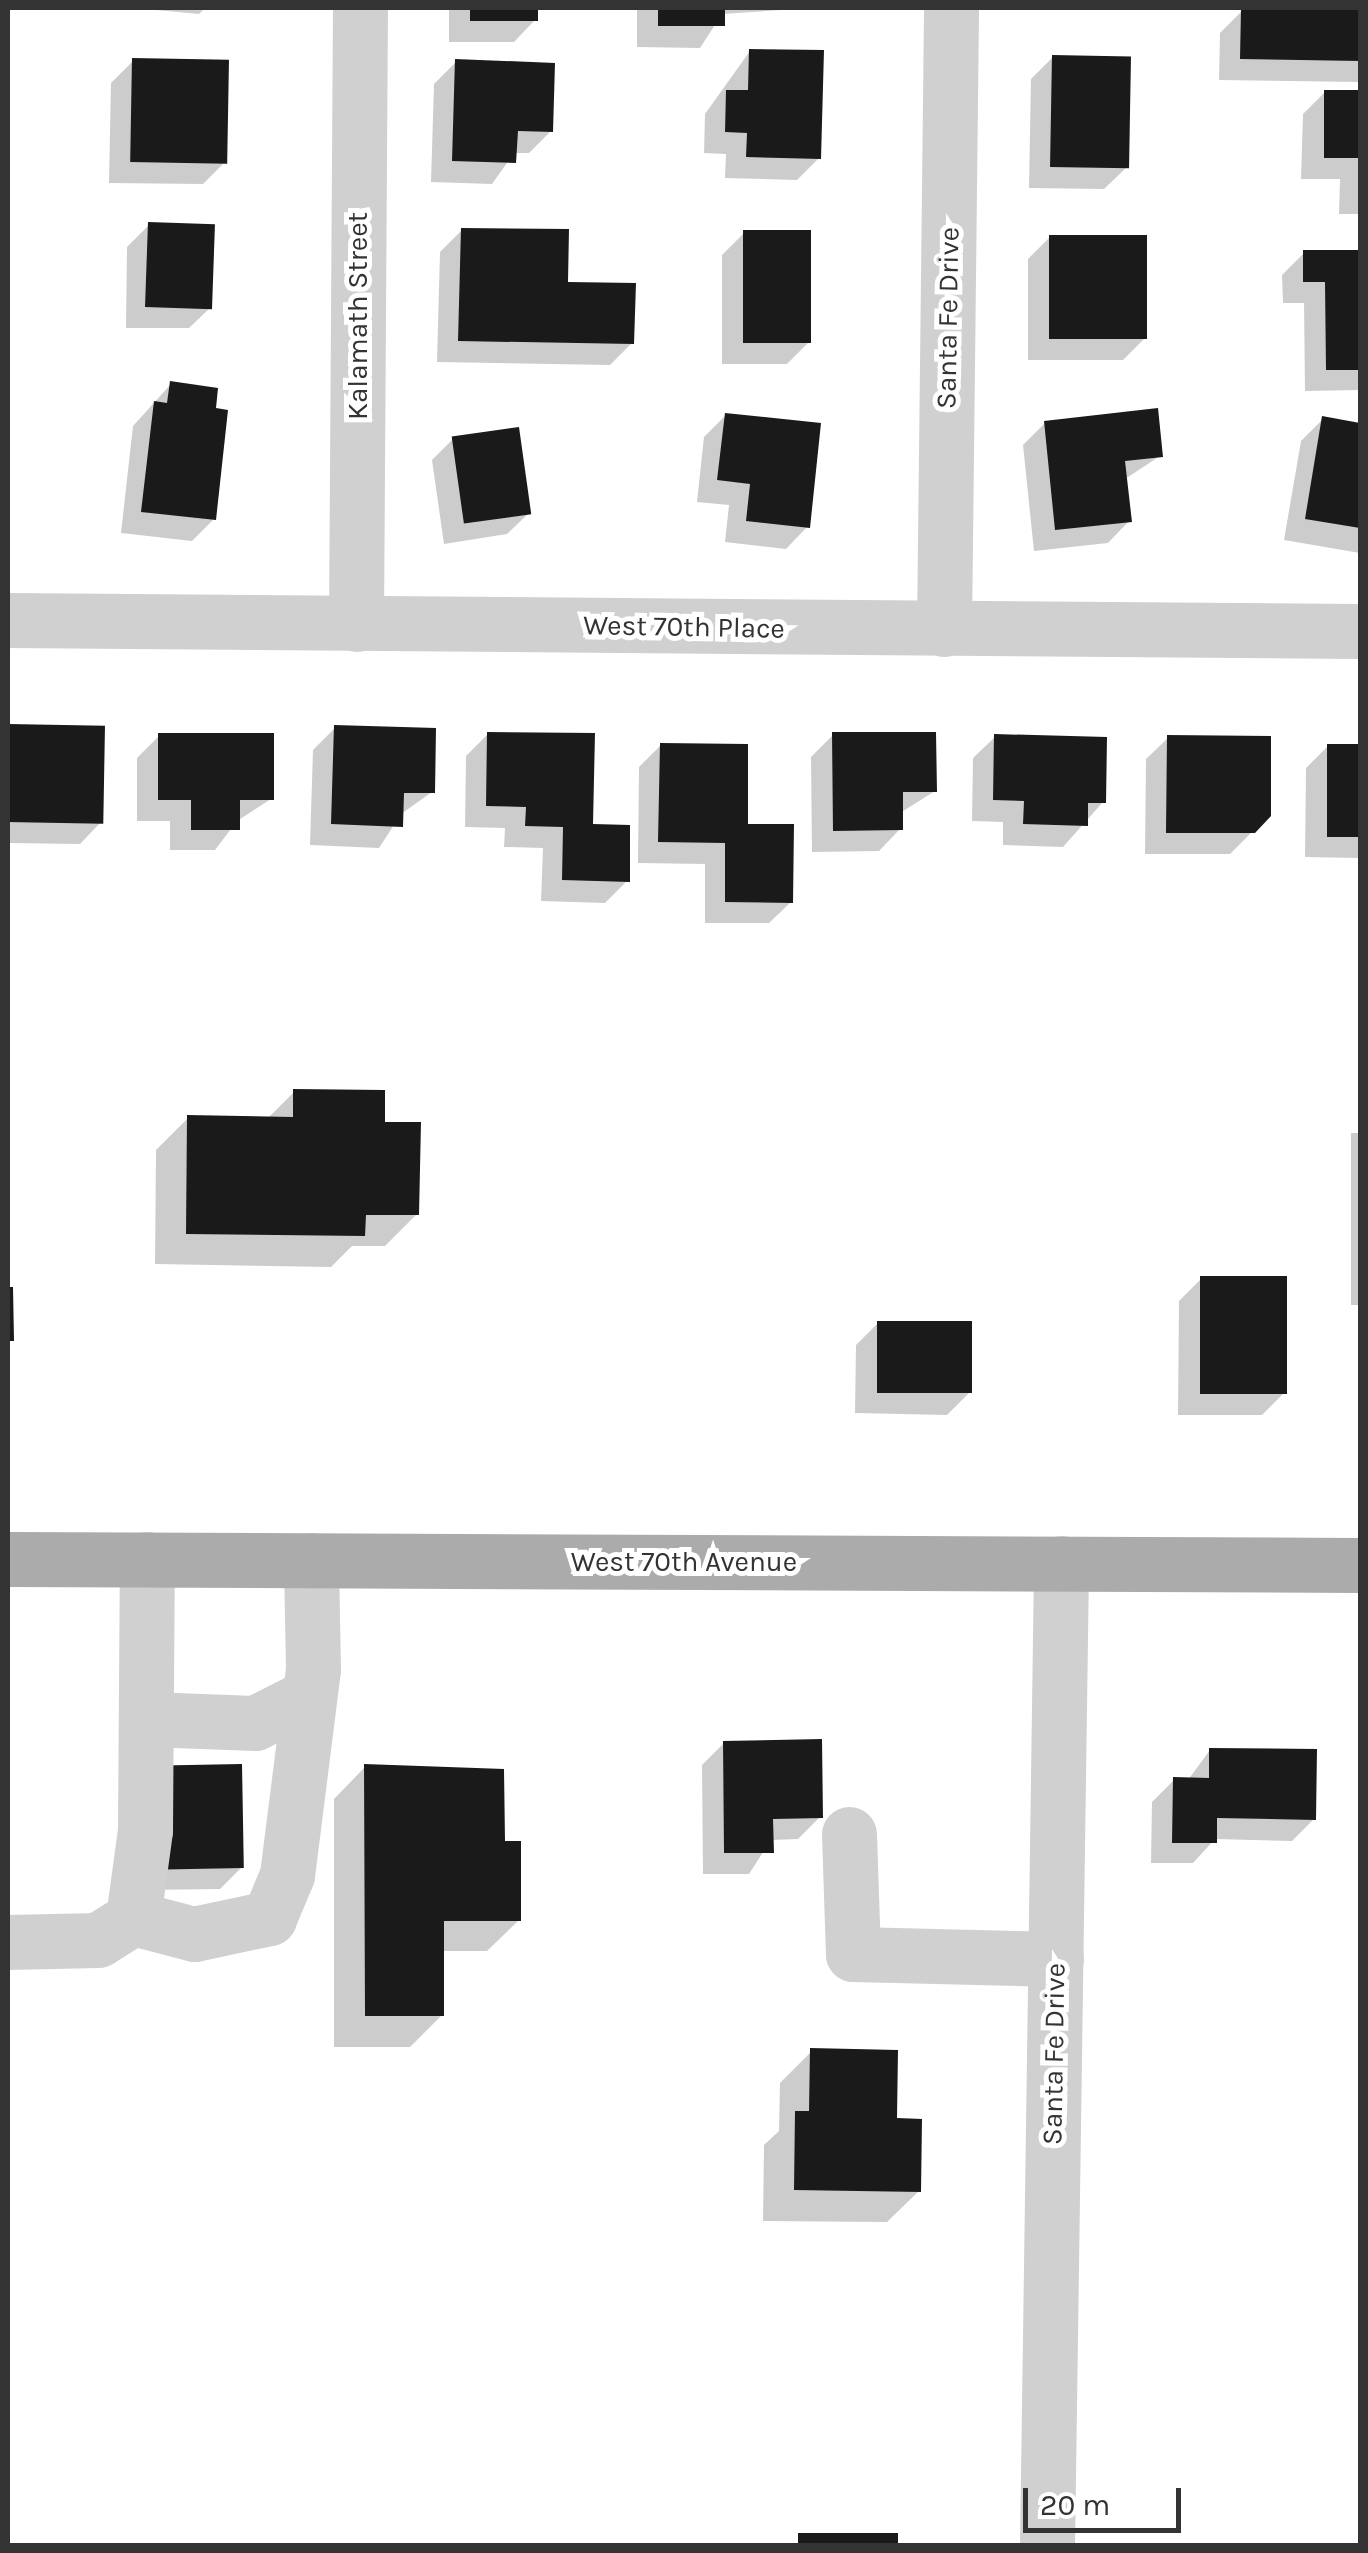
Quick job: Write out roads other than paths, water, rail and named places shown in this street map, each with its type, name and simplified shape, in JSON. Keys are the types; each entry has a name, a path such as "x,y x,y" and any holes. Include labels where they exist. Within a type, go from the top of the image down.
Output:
{"main road":[{"name":"West 70th Avenue","path":"8,1558 1360,1565"}],"street":[{"name":"Kalamath Street","path":"356,624 360,8"},
{"name":"Santa Fe Drive","path":"944,629 951,8"},
{"name":"West 70th Place","path":"8,620 1360,631"},
{"path":"133,1918 147,1719 147,1560"},
{"path":"8,1942 98,1940 133,1918 194,1934 269,1918 287,1875 309,1696 311,1560"},
{"name":"Santa Fe Drive","path":"1048,2546 1061,1563"},
{"path":"147,1719 254,1723 309,1696"},
{"path":"849,1834 853,1954 1056,1959"}]}
